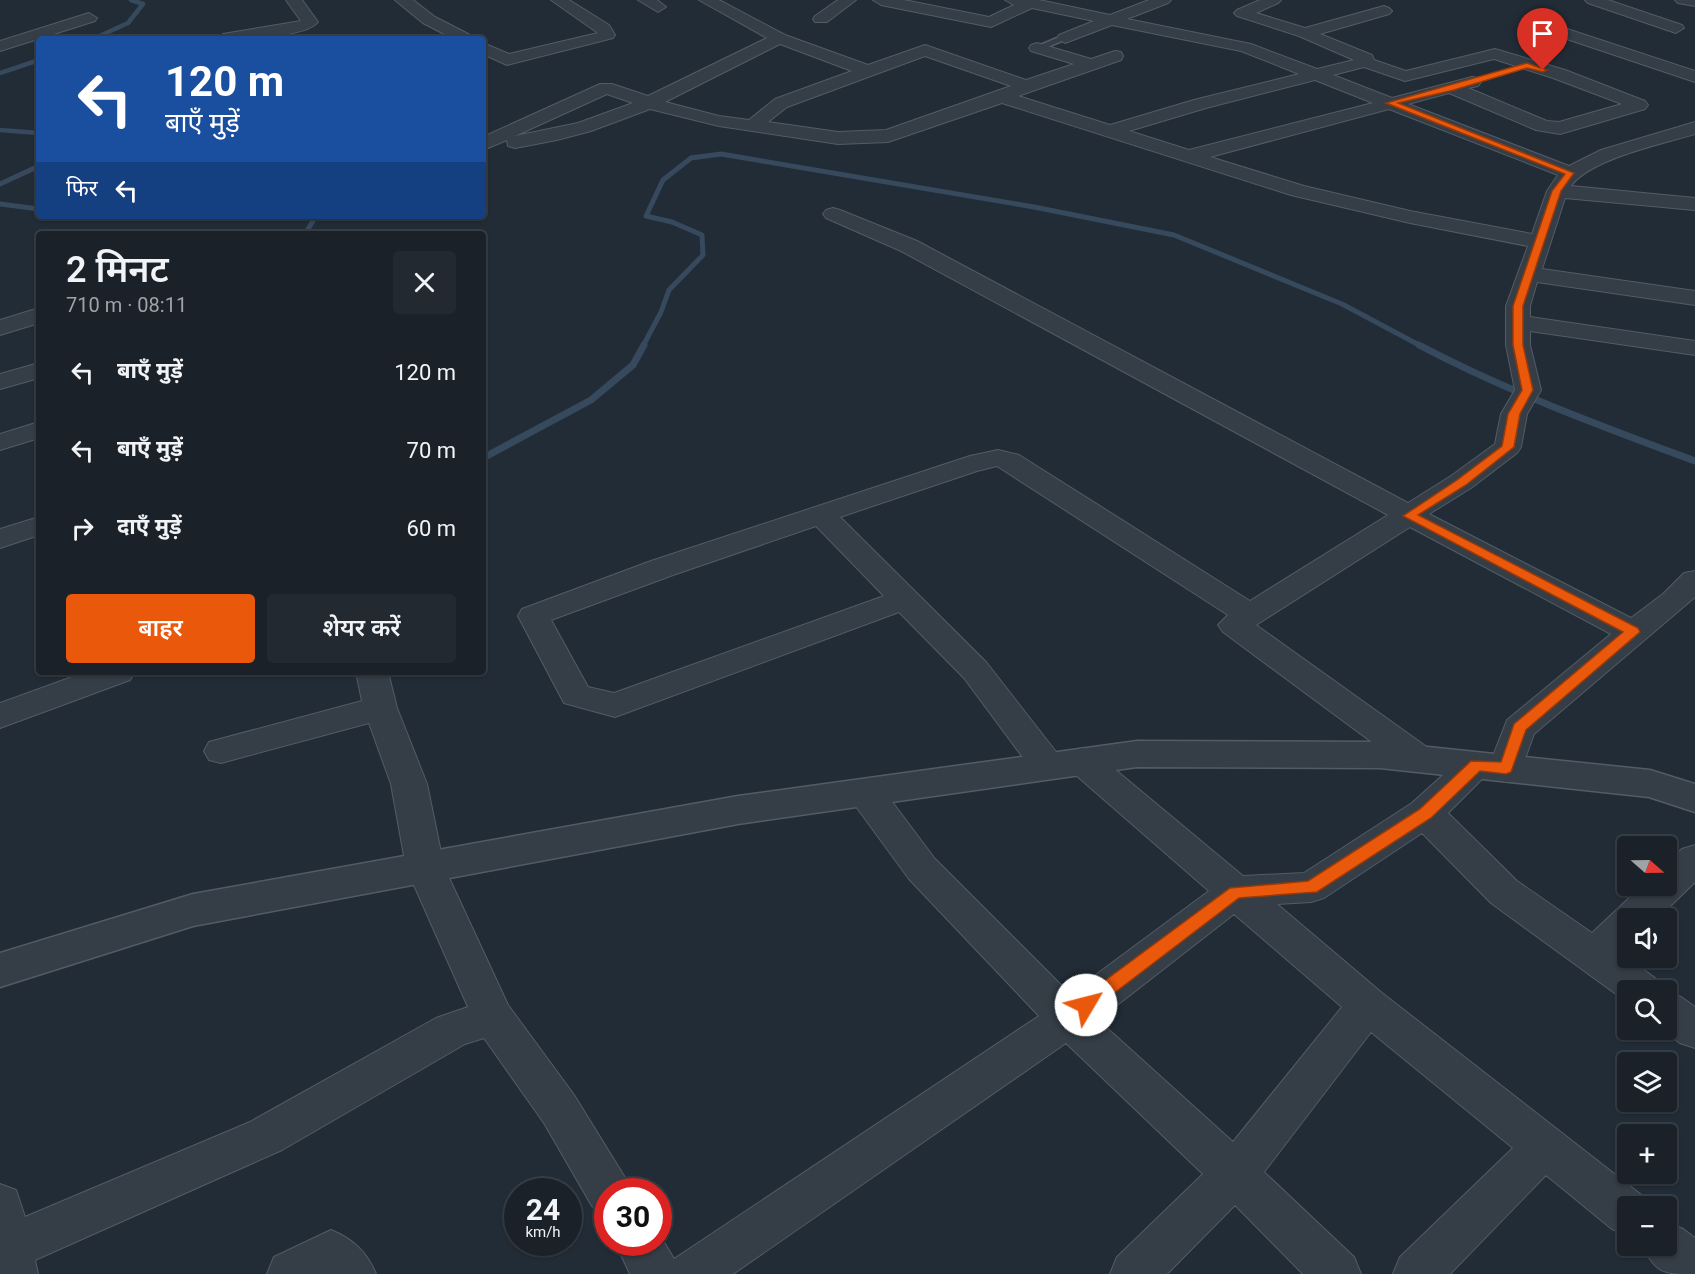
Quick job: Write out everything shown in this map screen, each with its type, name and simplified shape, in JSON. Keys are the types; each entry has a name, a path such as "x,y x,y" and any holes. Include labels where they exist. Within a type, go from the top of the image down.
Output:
{"street":[{"path":"241,36 307,25 310,22 294,0"},
{"path":"403,0 429,20 460,36"},
{"path":"486,50 507,60 607,35 603,28 559,0"},
{"path":"707,0 779,38 865,70"},
{"path":"821,19 848,0"},
{"path":"880,0 991,22 1020,2 1245,47 1315,75 1388,112 1514,152 1570,173"},
{"path":"1273,0 1242,13 1305,33 1366,59 1365,62"},
{"path":"1593,0 1676,28 1606,48"},
{"path":"1683,0 1695,1"},
{"path":"1065,38 1155,1"},
{"path":"1305,33 1384,10"},
{"path":"0,46 89,18"},
{"path":"1555,30 1695,77"},
{"path":"486,143 542,139 583,129 649,102 779,38"},
{"path":"1037,48 1090,64"},
{"path":"754,124 782,103 865,70 925,50 1026,86"},
{"path":"1108,132 1200,104 1365,62 1405,76 1495,54 1559,74 1639,105 1560,128 1543,126 1452,88"},
{"path":"1559,74 1626,55"},
{"path":"486,143 606,88 719,121 754,124 838,138 888,136 1002,98 1026,86 1115,56"},
{"path":"1186,157 1360,112 1388,112 1452,88 1527,65"},
{"path":"1002,98 1186,157 1309,193 1410,217 1539,242"},
{"path":"1419,759 1234,625 1461,483 1508,447 1521,402 1518,306 1557,191 1570,173 1608,154 1695,128"},
{"path":"1489,161 1514,152"},
{"path":"1557,191 1695,204"},
{"path":"833,214 909,246 1409,516 1633,632"},
{"path":"1529,274 1695,298"},
{"path":"10,358 36,319"},
{"path":"1518,322 1695,348"},
{"path":"0,442 36,431"},
{"path":"905,599 615,705 576,695 533,616 662,568 822,516 970,464 998,458 1027,471 1250,615"},
{"path":"822,516 1065,764 1235,892 1368,1005 1617,1205"},
{"path":"0,539 36,527"},
{"path":"692,1274 1068,1019 1235,892 1311,887 1425,813 1491,767 1519,728 1633,632 1674,601 1695,580"},
{"path":"0,716 111,675"},
{"path":"221,751 376,690 409,784 425,867 493,1017 559,1109 600,1178"},
{"path":"0,970 192,910 738,810 1137,754 1380,755 1650,784 1695,798"},
{"path":"865,792 922,869 1068,1019 1235,1174 1337,1274"},
{"path":"1425,813 1504,892 1627,980"},
{"path":"1644,908 1695,859"},
{"path":"1594,956 1617,934"},
{"path":"1134,1274 1235,1174 1368,1005"},
{"path":"7,1243 266,1136 451,1031 493,1017"},
{"path":"1677,1017 1695,1030"},
{"path":"1417,1274 1544,1147"},
{"path":"291,1274 331,1253 352,1274"},
{"path":"1677,1254 1695,1268"},
{"path":"646,1256 657,1274"}],"lane":[{"path":"1037,48 1065,38"}],"waterway":[{"path":"100,36 128,23 143,4 131,0"},
{"path":"0,73 36,61"},
{"path":"0,130 36,133"},
{"path":"643,346 661,312 669,290 703,255 702,235 672,222 646,216 663,180 691,158 721,154 1034,207 1174,235 1342,304 1421,346"},
{"path":"0,184 36,167"},
{"path":"0,204 36,209"},
{"path":"307,231 314,219"},
{"path":"486,456 591,400 633,365 644,345"},
{"path":"1421,346 1521,393 1695,461"}],"route":[{"path":"1086,1005 1235,892 1311,887 1425,813 1476,765 1506,769 1519,728 1633,632 1409,516 1461,483 1508,447 1514,414 1528,390 1518,345 1518,306 1557,191 1570,173 1390,103 1452,88 1527,65 1543,70"}]}
